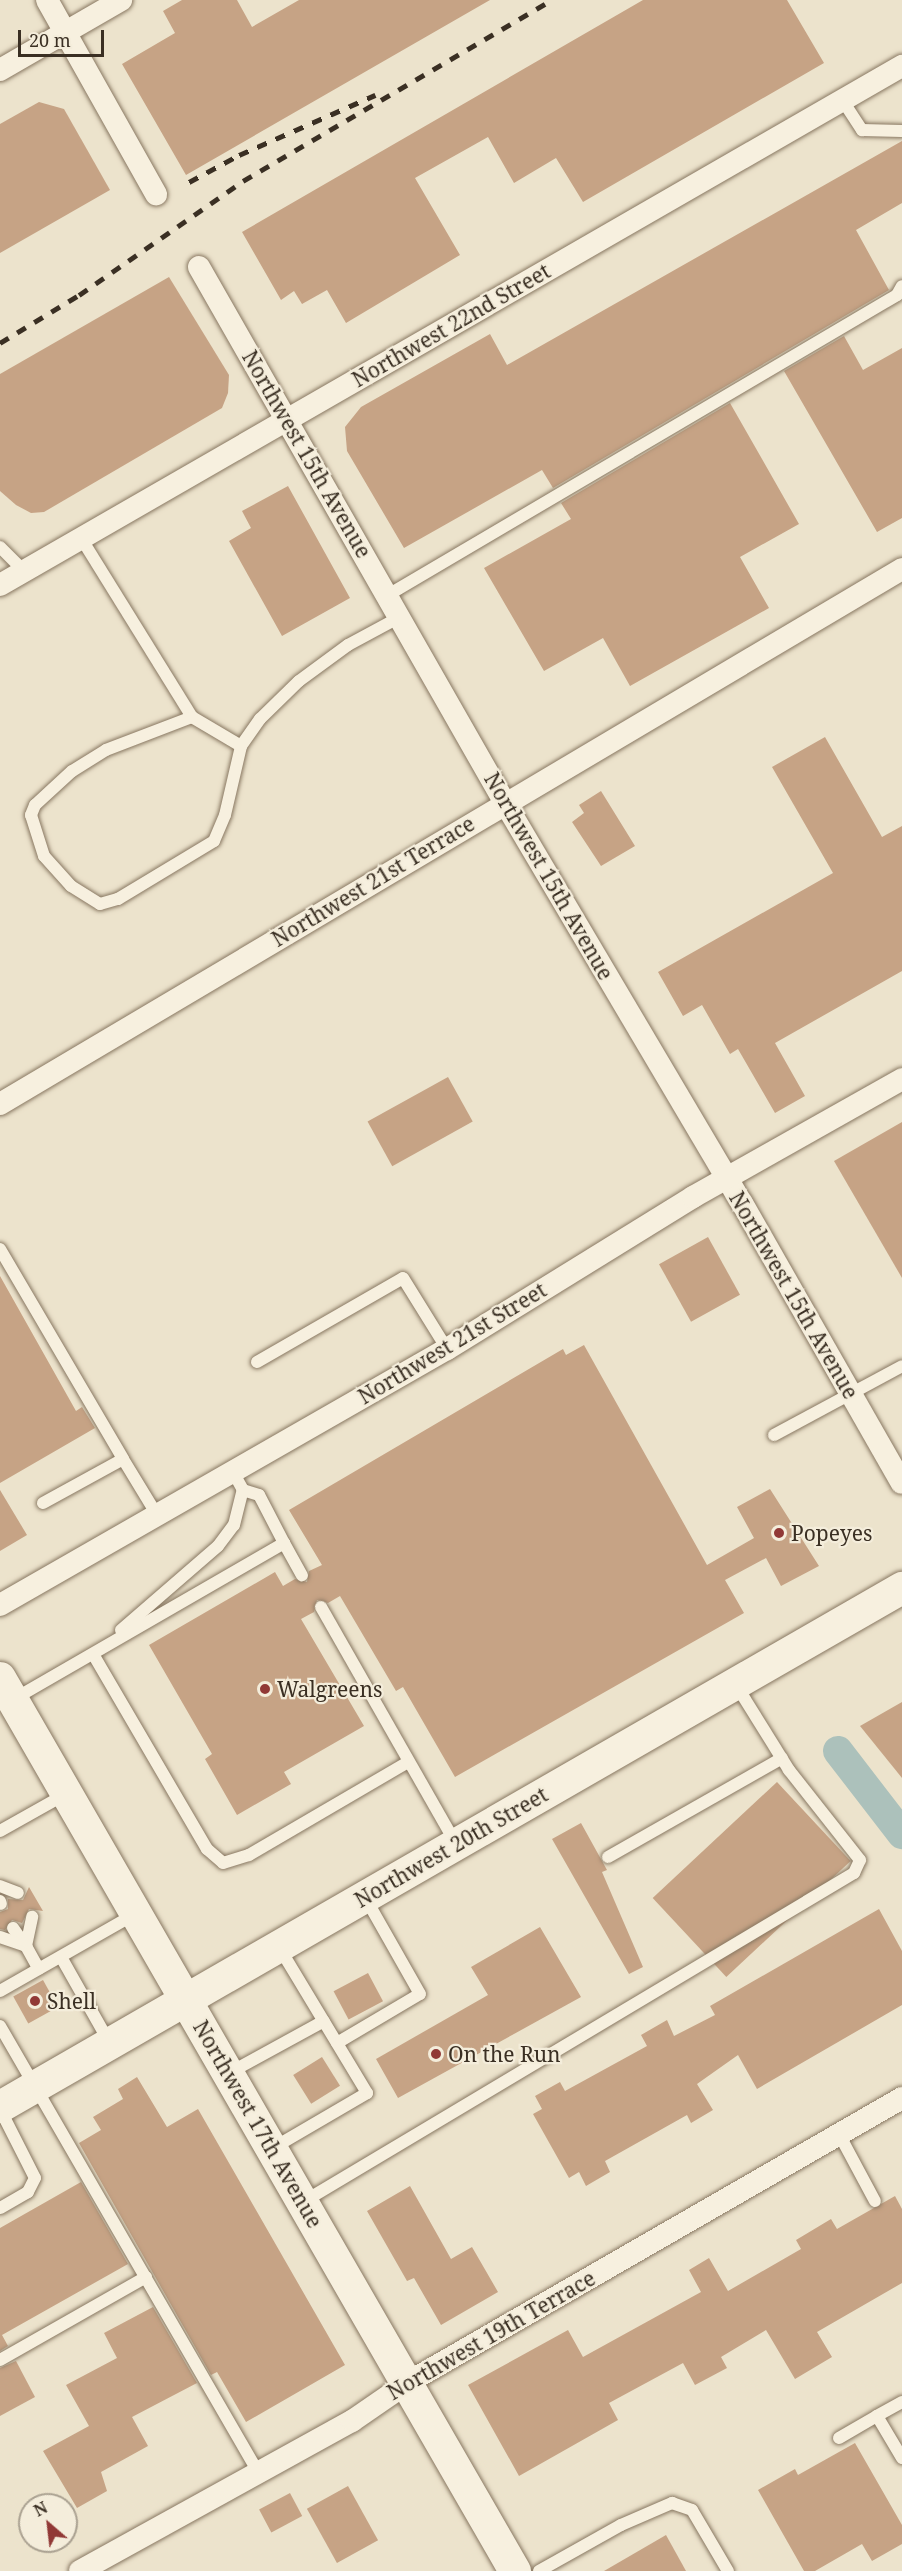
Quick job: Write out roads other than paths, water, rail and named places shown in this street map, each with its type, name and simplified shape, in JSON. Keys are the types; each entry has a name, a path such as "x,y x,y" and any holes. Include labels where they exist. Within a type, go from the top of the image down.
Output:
{"main road":[{"name":"Northwest 20th Street","path":"0,2108 902,1588"},
{"name":"Northwest 17th Avenue","path":"6,1689 514,2571"}],"street":[{"path":"47,0 156,194"},
{"path":"0,70 121,0"},
{"name":"Northwest 22nd Street","path":"0,585 902,66"},
{"name":"Northwest 15th Avenue","path":"199,267 288,419 505,803 728,1178 902,1483"},
{"name":"Northwest 21st Terrace","path":"0,1104 902,570"},
{"name":"Northwest 21st Street","path":"0,1605 157,1515 238,1481 536,1292 728,1178 902,1079"},
{"name":"Northwest 19th Terrace","path":"80,2571 352,2421 406,2383 902,2098"}],"lane":[{"path":"843,101 862,130 902,132"},
{"path":"388,595 897,295 902,286"},
{"path":"81,538 192,717 241,746"},
{"path":"0,547 24,571"},
{"path":"192,717 106,750 72,771 35,805 31,815 44,856 86,898 100,904 118,899 214,842 225,815 241,746 260,719 299,681 348,645 400,617"},
{"path":"0,1249 157,1515"},
{"path":"257,1362 403,1278 447,1349"},
{"path":"774,1435 902,1366"},
{"path":"43,1503 123,1459"},
{"path":"93,1654 219,1546 234,1525 238,1481 259,1495 302,1575"},
{"path":"6,1689 93,1654 284,1543"},
{"path":"321,1607 456,1844"},
{"path":"93,1654 207,1849 224,1863 249,1855 408,1762"},
{"path":"302,2202 854,1873 860,1860 782,1758 735,1684"},
{"path":"608,1857 782,1758"},
{"path":"0,1831 67,1793"},
{"path":"0,1886 18,1893"},
{"path":"337,2043 420,1994 365,1897"},
{"path":"0,1991 136,1913"},
{"path":"26,1946 32,1917"},
{"path":"12,1928 39,1969"},
{"path":"0,1936 26,1946"},
{"path":"272,2149 367,2093 279,1946"},
{"path":"61,1957 110,2043"},
{"path":"229,2073 324,2021"},
{"path":"0,2026 258,2472"},
{"path":"0,2108 35,2178 28,2192 0,2208"},
{"path":"839,2134 875,2201"},
{"path":"0,2360 146,2277"},
{"path":"838,2438 902,2402"},
{"path":"877,2416 902,2458"},
{"path":"539,2571 621,2525 672,2503 692,2510 728,2571"}],"waterway":[{"path":"838,1751 902,1834"}],"railway":[{"path":"0,343 79,295 243,181 552,0"},
{"path":"189,182 239,155 375,95"}],"place":[{"name":"Popeyes","path":"779,1533"},
{"name":"Walgreens","path":"265,1689"},
{"name":"Shell","path":"35,2001"},
{"name":"On the Run","path":"436,2054"}]}
